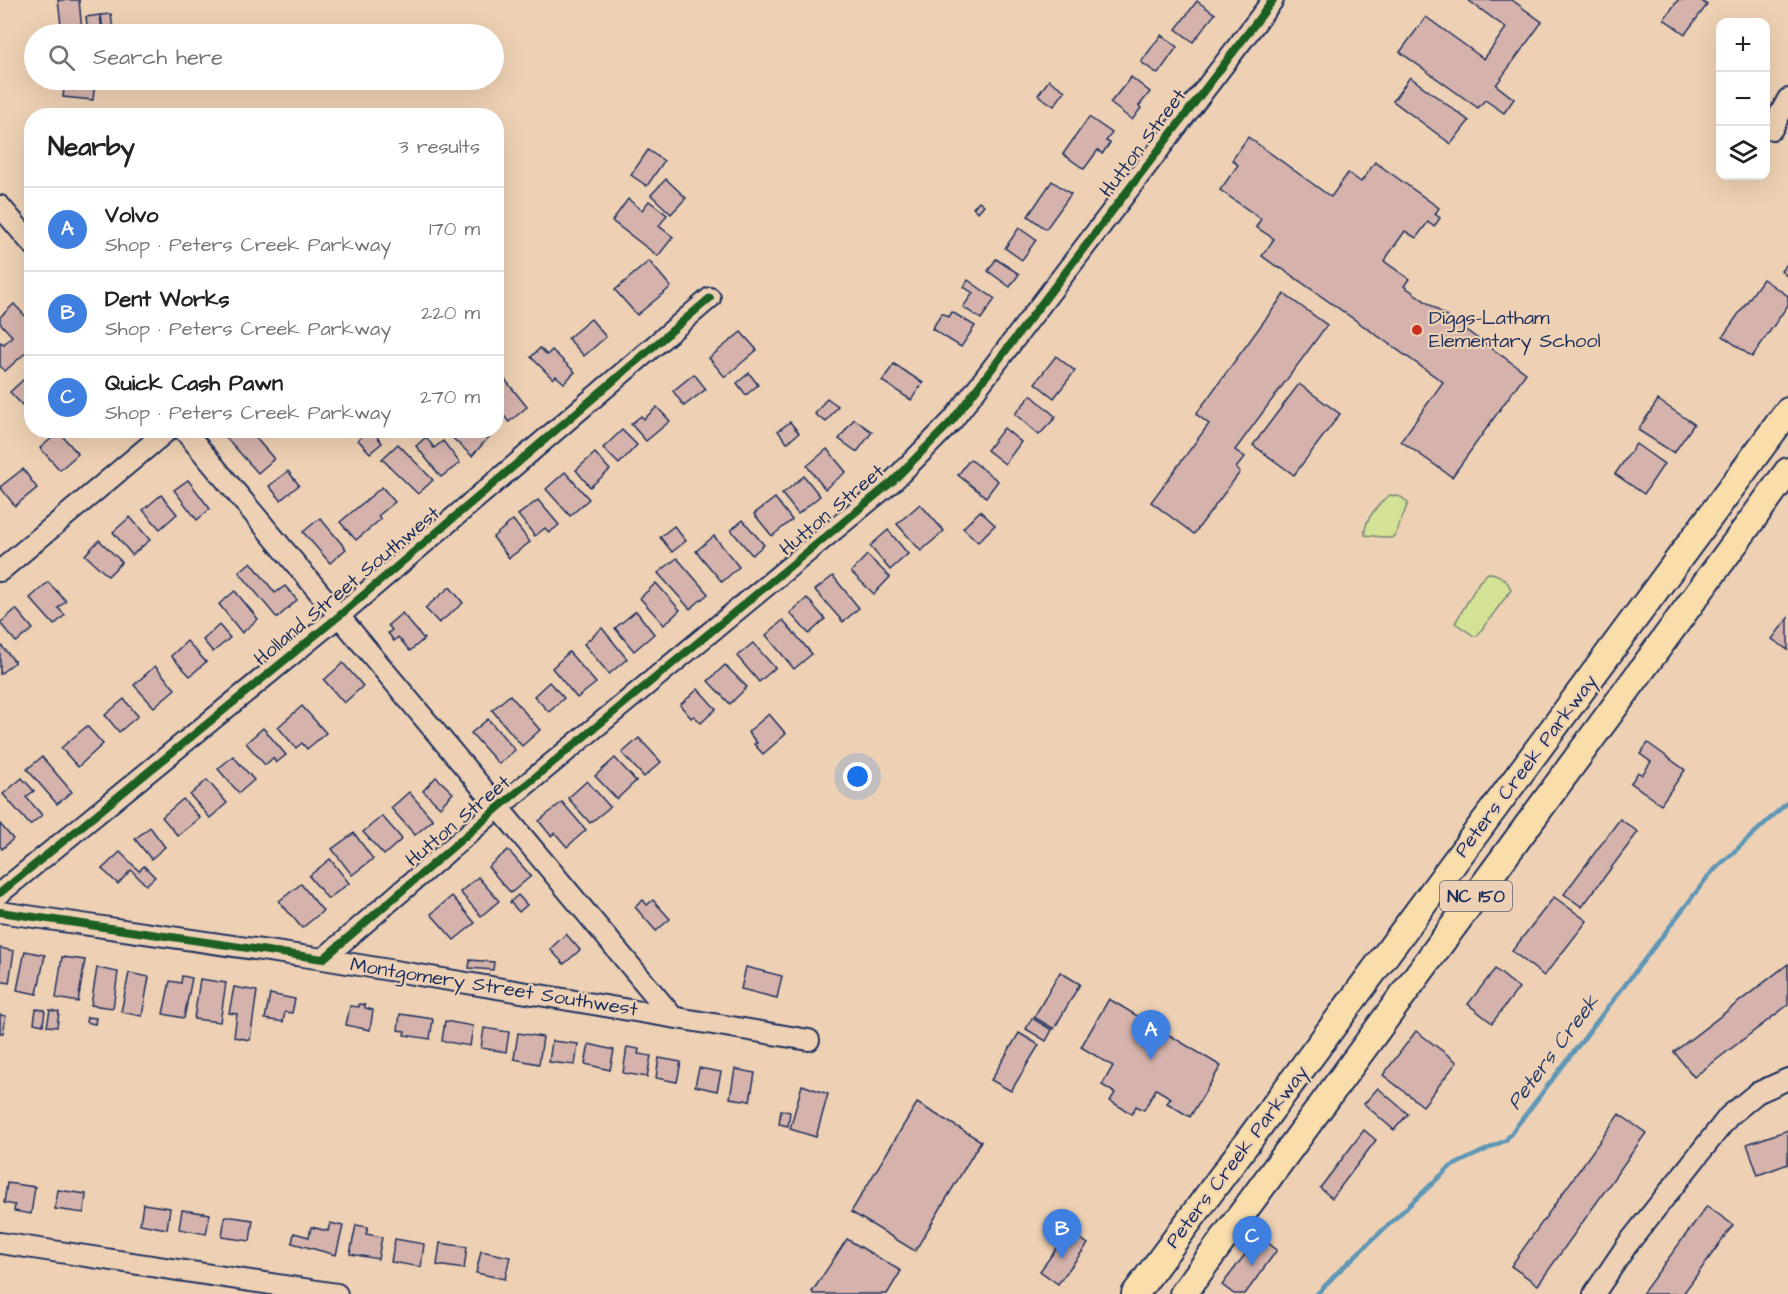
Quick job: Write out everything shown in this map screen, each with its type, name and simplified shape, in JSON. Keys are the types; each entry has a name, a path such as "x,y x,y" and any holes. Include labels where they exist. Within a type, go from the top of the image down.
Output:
{"main road":[{"name":"Peters Creek Parkway","path":"1135,1294 1314,1053 1779,442 1788,411"},
{"name":"Peters Creek Parkway","path":"1183,1294 1788,471"},
{"path":"1314,1053 1345,1075"},
{"path":"1177,1237 1209,1260"}],"street":[{"name":"Hutton Street","path":"322,959 499,807 893,481 952,421 1273,0"},
{"path":"1772,129 1788,99"},
{"path":"0,206 24,234"},
{"name":"Holland Street Southwest","path":"0,893 339,616 710,298"},
{"path":"0,571 158,438"},
{"path":"191,438 673,1017"},
{"name":"Montgomery Street Southwest","path":"0,912 322,959 809,1040"},
{"path":"1594,1294 1627,1245 1729,1116 1757,1093 1788,1079"},
{"path":"0,1243 274,1289 337,1294"}],"green space":[{"path":"1390,495 1401,497 1408,503 1395,536 1391,538 1365,535 1369,518"},
{"path":"1488,573 1502,578 1511,590 1477,636 1474,636 1455,623 1479,582"}],"building":[{"path":"58,0 79,0 81,24 61,24"},
{"path":"1468,0 1512,0 1542,22 1496,85 1514,99 1504,113 1485,100 1478,108 1400,52 1426,17 1484,59 1506,28"},
{"path":"1678,0 1700,0 1707,5 1685,34 1664,19"},
{"path":"1197,1 1215,14 1193,42 1176,29"},
{"path":"111,14 112,24 102,24 101,15"},
{"path":"100,15 101,24 87,24 86,17"},
{"path":"1161,35 1177,47 1158,74 1141,62"},
{"path":"1131,77 1150,92 1132,120 1110,103"},
{"path":"1410,77 1469,121 1451,144 1393,101"},
{"path":"1049,80 1065,91 1054,106 1038,95"},
{"path":"64,90 94,90 93,100 63,97"},
{"path":"1089,117 1112,133 1106,141 1110,143 1102,154 1098,150 1084,169 1063,154"},
{"name":"Diggs-Latham Elementary School","path":"1248,137 1331,197 1348,173 1361,182 1375,162 1439,208 1435,214 1440,218 1434,227 1428,222 1416,238 1405,231 1384,261 1409,279 1404,286 1526,373 1452,477 1401,441 1443,382 1262,256 1274,239 1256,227 1261,219 1220,190 1238,165 1232,160"},
{"path":"648,150 664,161 647,186 631,175"},
{"path":"666,179 686,198 671,214 651,195"},
{"path":"1052,181 1071,194 1046,229 1028,216"},
{"path":"628,199 642,210 649,201 667,215 659,226 673,237 658,256 612,221"},
{"path":"979,201 984,205 978,212 973,208"},
{"path":"1019,228 1036,240 1022,260 1005,248"},
{"path":"996,259 1019,274 1010,287 988,271"},
{"path":"649,261 671,287 637,315 615,290"},
{"path":"1788,263 1788,277 1781,271"},
{"path":"1763,279 1788,296 1788,305 1752,357 1723,336"},
{"path":"968,280 995,299 981,319 963,307 973,293 964,287"},
{"path":"1284,294 1327,325 1235,450 1245,457 1236,468 1240,472 1194,534 1151,502 1209,424 1196,414"},
{"path":"14,304 24,315 24,354 5,371 0,366 0,342 4,344 12,336 0,323 0,317"},
{"path":"952,312 975,326 961,347 932,329 942,313 949,317"},
{"path":"591,319 606,337 584,356 568,338"},
{"path":"741,332 757,350 725,377 709,358"},
{"path":"540,348 547,355 552,350 575,372 564,383 556,376 553,379 531,357"},
{"path":"1056,356 1075,371 1054,398 1035,383"},
{"path":"894,364 923,383 911,400 882,381"},
{"path":"749,373 758,385 746,395 737,383"},
{"path":"694,374 706,389 684,406 673,391"},
{"path":"504,378 527,407 509,422 504,416"},
{"path":"24,381 24,407 10,392"},
{"path":"1299,384 1340,414 1294,475 1253,445"},
{"path":"1031,395 1056,417 1039,435 1015,414"},
{"path":"827,398 838,406 826,422 815,414"},
{"path":"1658,400 1694,424 1674,453 1638,430"},
{"path":"657,407 670,421 646,441 631,424 641,416 644,419"},
{"path":"854,419 872,432 857,452 839,439"},
{"path":"790,422 799,433 787,443 778,431"},
{"path":"1004,428 1021,442 1005,464 987,450"},
{"path":"622,430 637,445 619,464 603,448"},
{"path":"52,438 64,438 78,454 60,470 40,448"},
{"path":"227,438 256,438 274,459 258,473"},
{"path":"378,438 382,443 370,453 358,440"},
{"path":"425,438 434,448 443,441 460,463 441,477 416,446"},
{"path":"453,438 488,438 472,456"},
{"path":"398,444 433,480 418,494 382,459"},
{"path":"1636,444 1664,464 1644,494 1615,474"},
{"path":"827,449 846,472 825,489 807,466"},
{"path":"595,453 610,470 590,487 576,470"},
{"path":"970,459 998,481 986,497 958,475"},
{"path":"23,469 37,488 15,506 0,487"},
{"path":"288,471 299,485 281,500 269,486"},
{"path":"565,472 589,499 570,516 546,489"},
{"path":"804,476 820,496 798,514 782,494"},
{"path":"188,480 210,509 197,520 174,490"},
{"path":"382,487 395,502 378,516 381,519 356,540 340,522"},
{"path":"161,495 177,514 160,529 143,510"},
{"path":"775,498 792,520 772,536 754,514"},
{"path":"538,500 559,525 549,533 545,528 535,536 518,515"},
{"path":"920,504 944,531 921,551 897,524"},
{"path":"980,511 995,525 978,542 963,528"},
{"path":"130,517 150,540 132,555 113,532"},
{"path":"320,518 346,549 330,563 303,532"},
{"path":"513,520 530,542 509,558 493,537"},
{"path":"743,520 764,545 752,555 731,530"},
{"path":"674,526 686,541 672,552 660,537"},
{"path":"888,530 908,554 890,570 870,546"},
{"path":"714,536 739,567 722,582 696,551"},
{"path":"99,540 122,562 108,576 85,555"},
{"path":"867,555 890,577 874,594 851,572"},
{"path":"677,558 708,594 690,609 658,573"},
{"path":"251,562 275,593 285,586 297,600 277,618 239,572"},
{"path":"833,576 859,608 843,622 815,590"},
{"path":"48,582 66,601 58,608 65,615 54,625 30,598"},
{"path":"656,583 680,610 664,625 640,598"},
{"path":"450,587 463,603 439,623 425,608"},
{"path":"235,591 258,619 242,633 219,604"},
{"path":"807,598 825,619 809,634 790,613"},
{"path":"16,609 33,629 16,642 0,623"},
{"path":"636,611 654,634 634,651 615,628"},
{"path":"402,613 424,639 410,651 398,637 394,641 388,633 392,630 388,625"},
{"path":"1788,618 1788,650 1772,639"},
{"path":"783,620 812,654 794,669 766,635"},
{"path":"219,625 230,638 213,652 203,640"},
{"path":"602,628 627,659 609,674 584,644"},
{"path":"187,641 206,662 190,676 171,656"},
{"path":"753,643 775,668 759,682 737,656"},
{"path":"0,644 15,662 0,674"},
{"path":"569,652 596,683 577,698 552,668"},
{"path":"343,663 363,686 344,703 324,680"},
{"path":"725,665 747,687 730,704 708,681"},
{"path":"155,666 175,689 154,707 134,685"},
{"path":"549,682 564,698 549,712 534,696"},
{"path":"698,689 716,709 701,723 694,716 691,718 680,705"},
{"path":"510,695 540,730 522,746 492,710"},
{"path":"124,699 138,716 119,732 105,715"},
{"path":"302,706 326,733 307,749 302,743 296,748 278,727"},
{"path":"769,714 786,734 763,754 754,744 757,743 748,732"},
{"path":"488,719 515,750 499,764 471,733"},
{"path":"87,726 103,744 78,767 61,748"},
{"path":"263,728 286,755 276,763 273,758 265,765 246,743"},
{"path":"639,738 661,762 644,777 622,753"},
{"path":"1648,743 1685,770 1661,804 1631,783 1638,772 1642,775 1651,762 1640,754"},
{"path":"233,756 254,780 239,793 218,769"},
{"path":"42,757 72,792 57,804 27,769"},
{"path":"615,758 636,781 617,799 595,776"},
{"path":"436,777 453,793 440,807 423,791"},
{"path":"22,778 34,791 26,797 42,815 30,825 3,794"},
{"path":"207,780 227,803 210,818 190,795"},
{"path":"587,781 610,807 590,823 568,798"},
{"path":"409,792 433,820 415,835 391,808"},
{"path":"183,799 200,818 178,836 162,817"},
{"path":"562,802 586,830 567,847 555,833 551,836 539,821"},
{"path":"382,816 402,839 384,855 363,832"},
{"path":"1620,819 1638,832 1582,907 1564,894"},
{"path":"0,824 13,839 2,849 0,846"},
{"path":"150,827 165,847 151,859 135,839"},
{"path":"354,833 373,859 352,875 332,849"},
{"path":"508,850 531,876 511,893 488,867"},
{"path":"120,852 139,871 144,866 155,877 146,885 131,870 118,884 102,869"},
{"path":"330,859 349,883 328,899 309,876"},
{"path":"478,877 499,901 481,916 460,892"},
{"path":"301,884 323,911 302,928 279,901"},
{"path":"518,895 527,905 519,912 510,902"},
{"path":"452,896 475,923 454,940 431,914"},
{"path":"1554,897 1587,921 1544,976 1512,951"},
{"path":"643,900 647,905 653,900 670,919 656,931 635,907"},
{"path":"566,934 580,950 564,964 550,949"},
{"path":"0,948 14,951 9,983 0,981"},
{"path":"25,951 45,955 37,994 17,990"},
{"path":"62,957 85,960 78,1002 56,998"},
{"path":"470,960 494,962 493,970 469,968"},
{"path":"1788,964 1788,1005 1694,1077 1674,1052"},
{"path":"746,967 782,976 777,998 741,989"},
{"path":"97,968 118,972 113,1008 91,1005"},
{"path":"1495,969 1519,988 1492,1023 1468,1004"},
{"path":"1060,972 1080,984 1054,1029 1034,1017"},
{"path":"129,973 149,977 142,1016 121,1012"},
{"path":"182,976 192,978 184,1018 163,1014 170,981 181,983"},
{"path":"200,979 226,983 220,1022 194,1019"},
{"path":"234,987 257,991 250,1040 234,1037 237,1014 229,1013"},
{"path":"270,994 295,999 292,1013 285,1012 283,1022 265,1019"},
{"path":"1109,999 1221,1066 1190,1117 1167,1103 1171,1098 1156,1089 1144,1110 1136,1106 1132,1114 1110,1101 1115,1093 1102,1085 1113,1066 1081,1047"},
{"path":"359,1004 373,1010 370,1030 346,1025 350,1006 359,1007"},
{"path":"36,1009 45,1010 43,1025 34,1023"},
{"path":"50,1010 59,1012 57,1027 47,1026"},
{"path":"400,1014 433,1019 430,1039 404,1035 405,1031 398,1030"},
{"path":"0,1015 6,1016 3,1033 0,1033"},
{"path":"87,1017 96,1018 95,1024 86,1022"},
{"path":"1032,1018 1052,1030 1046,1041 1026,1029"},
{"path":"445,1021 473,1026 470,1046 442,1041"},
{"path":"484,1028 509,1032 506,1052 481,1048"},
{"path":"1416,1031 1457,1062 1423,1106 1383,1075"},
{"path":"518,1033 543,1037 539,1064 514,1059"},
{"path":"1019,1033 1039,1045 1011,1091 991,1080"},
{"path":"552,1041 578,1044 575,1065 549,1062"},
{"path":"589,1044 614,1050 610,1070 585,1064"},
{"path":"627,1047 639,1049 638,1054 651,1056 647,1077 623,1073"},
{"path":"659,1058 681,1062 677,1082 656,1078"},
{"path":"699,1068 721,1072 717,1091 695,1086"},
{"path":"735,1069 755,1073 750,1101 730,1098"},
{"path":"802,1085 828,1094 816,1137 790,1129"},
{"path":"1378,1088 1408,1114 1394,1130 1364,1104"},
{"path":"917,1103 981,1141 915,1251 851,1212"},
{"path":"781,1110 790,1112 788,1126 779,1124"},
{"path":"1619,1114 1646,1133 1538,1285 1511,1266"},
{"path":"1364,1130 1376,1140 1332,1198 1320,1188"},
{"path":"1788,1130 1788,1164 1758,1175 1747,1144"},
{"path":"7,1183 35,1187 31,1214 14,1211 15,1205 4,1203"},
{"path":"58,1190 86,1194 84,1213 55,1209"},
{"path":"143,1204 170,1208 167,1229 140,1224"},
{"path":"1707,1206 1733,1225 1683,1294 1642,1294"},
{"path":"182,1210 210,1214 206,1234 179,1229"},
{"path":"225,1216 253,1220 250,1241 222,1237"},
{"path":"330,1223 343,1226 336,1255 292,1243 294,1233 309,1237 311,1227 328,1231"},
{"path":"356,1225 368,1227 366,1234 382,1237 378,1259 350,1254"},
{"path":"1069,1231 1088,1244 1058,1284 1040,1271"},
{"path":"1259,1236 1277,1250 1245,1294 1234,1294 1222,1285"},
{"path":"395,1239 424,1244 421,1267 391,1262"},
{"path":"847,1239 901,1271 887,1294 814,1294 812,1292"},
{"path":"440,1243 467,1247 464,1269 437,1265"},
{"path":"481,1251 510,1257 505,1279 476,1273"}],"waterway":[{"name":"Peters Creek","path":"1317,1294 1450,1167 1506,1140 1710,874 1788,802"}],"cycle path":[{"path":"0,912 323,959 499,807 893,481 952,421 1273,0"},
{"path":"0,893 339,616 710,298"}],"place":[{"name":"Diggs-Latham Elementary School","path":"1417,330"},
{"name":"Volvo","path":"1151,1060"},
{"name":"Dent Works","path":"1062,1259"},
{"name":"Quick Cash Pawn","path":"1252,1266"}]}
